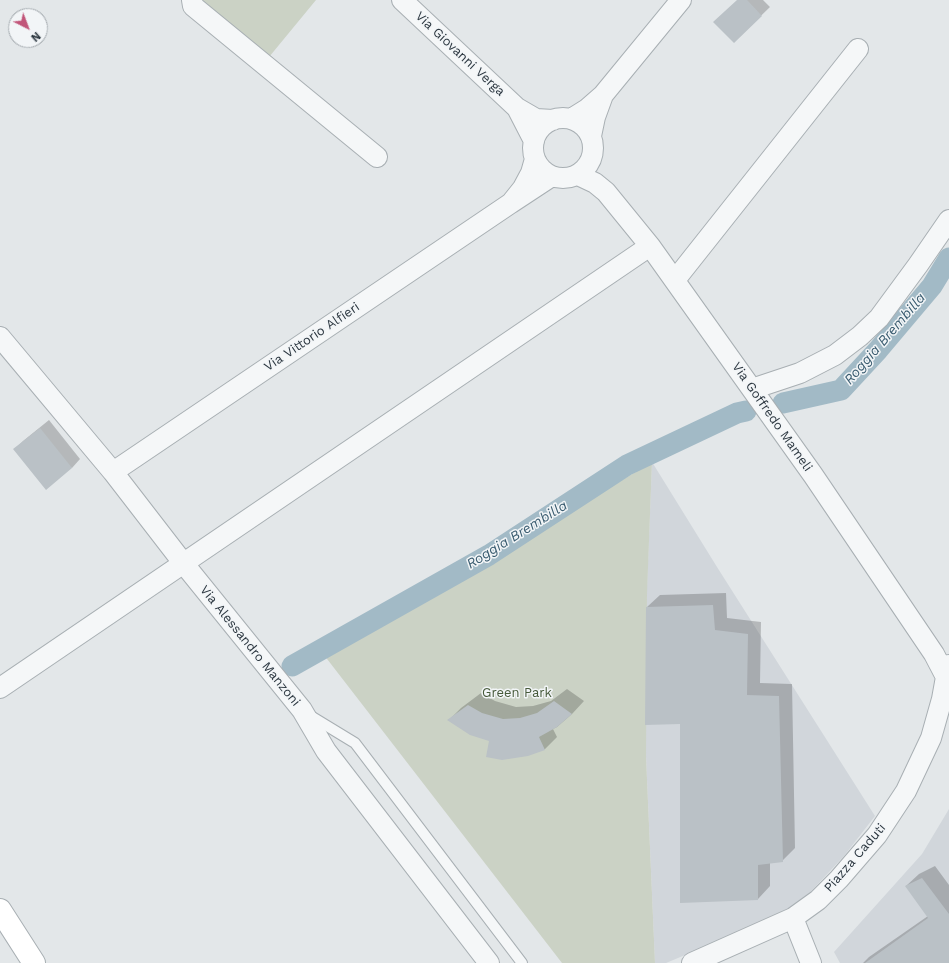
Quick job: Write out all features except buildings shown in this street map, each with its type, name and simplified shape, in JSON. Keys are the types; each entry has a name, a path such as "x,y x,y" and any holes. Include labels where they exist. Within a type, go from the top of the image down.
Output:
{"street":[{"path":"192,0 193,6 377,157"},
{"name":"Via Giovanni Verga","path":"402,0 517,108 536,119 562,120"},
{"path":"562,120 579,122 586,128 591,136 593,144 593,153 588,166 578,175 570,178 552,176 539,166 535,150 538,132 545,125 562,120 587,108 603,95 681,0"},
{"path":"675,280 858,49"},
{"path":"591,136 595,117 603,95"},
{"name":"Via Giovanni Verga","path":"517,108 535,150"},
{"name":"Via Vittorio Alfieri","path":"511,203 523,188 531,173 535,150"},
{"name":"Via Goffredo Mameli","path":"578,175 594,183 606,192 650,246 813,475 948,673"},
{"name":"Via Vittorio Alfieri","path":"113,472 552,176"},
{"path":"752,389 800,373 835,355 860,336 879,318 949,220"},
{"path":"0,688 650,246"},
{"name":"Via Alessandro Manzoni","path":"0,337 113,472 184,564 302,710 326,751 489,963"},
{"name":"Piazza Caduti","path":"692,963 793,918 818,900 840,879 877,835 906,791 931,738 948,673"},
{"path":"0,910 34,963"},
{"path":"793,918 811,963"}],"lane":[{"path":"302,710 355,743 522,963"}],"shaded area":[{"path":"652,462 875,816 844,856 802,901 750,928 666,963 655,963 643,687"},
{"path":"949,809 949,963 840,963 834,952 922,854"}],"green space":[{"path":"184,0 316,0 260,68"},
{"name":"Green Park","path":"652,462 647,594 646,756 655,963 562,963 324,655"}],"waterway":[{"name":"Roggia Brembilla","path":"783,403 841,390 878,350 932,286 949,258"},
{"name":"Roggia Brembilla","path":"292,666 489,555 627,465 737,413 746,411"}]}
